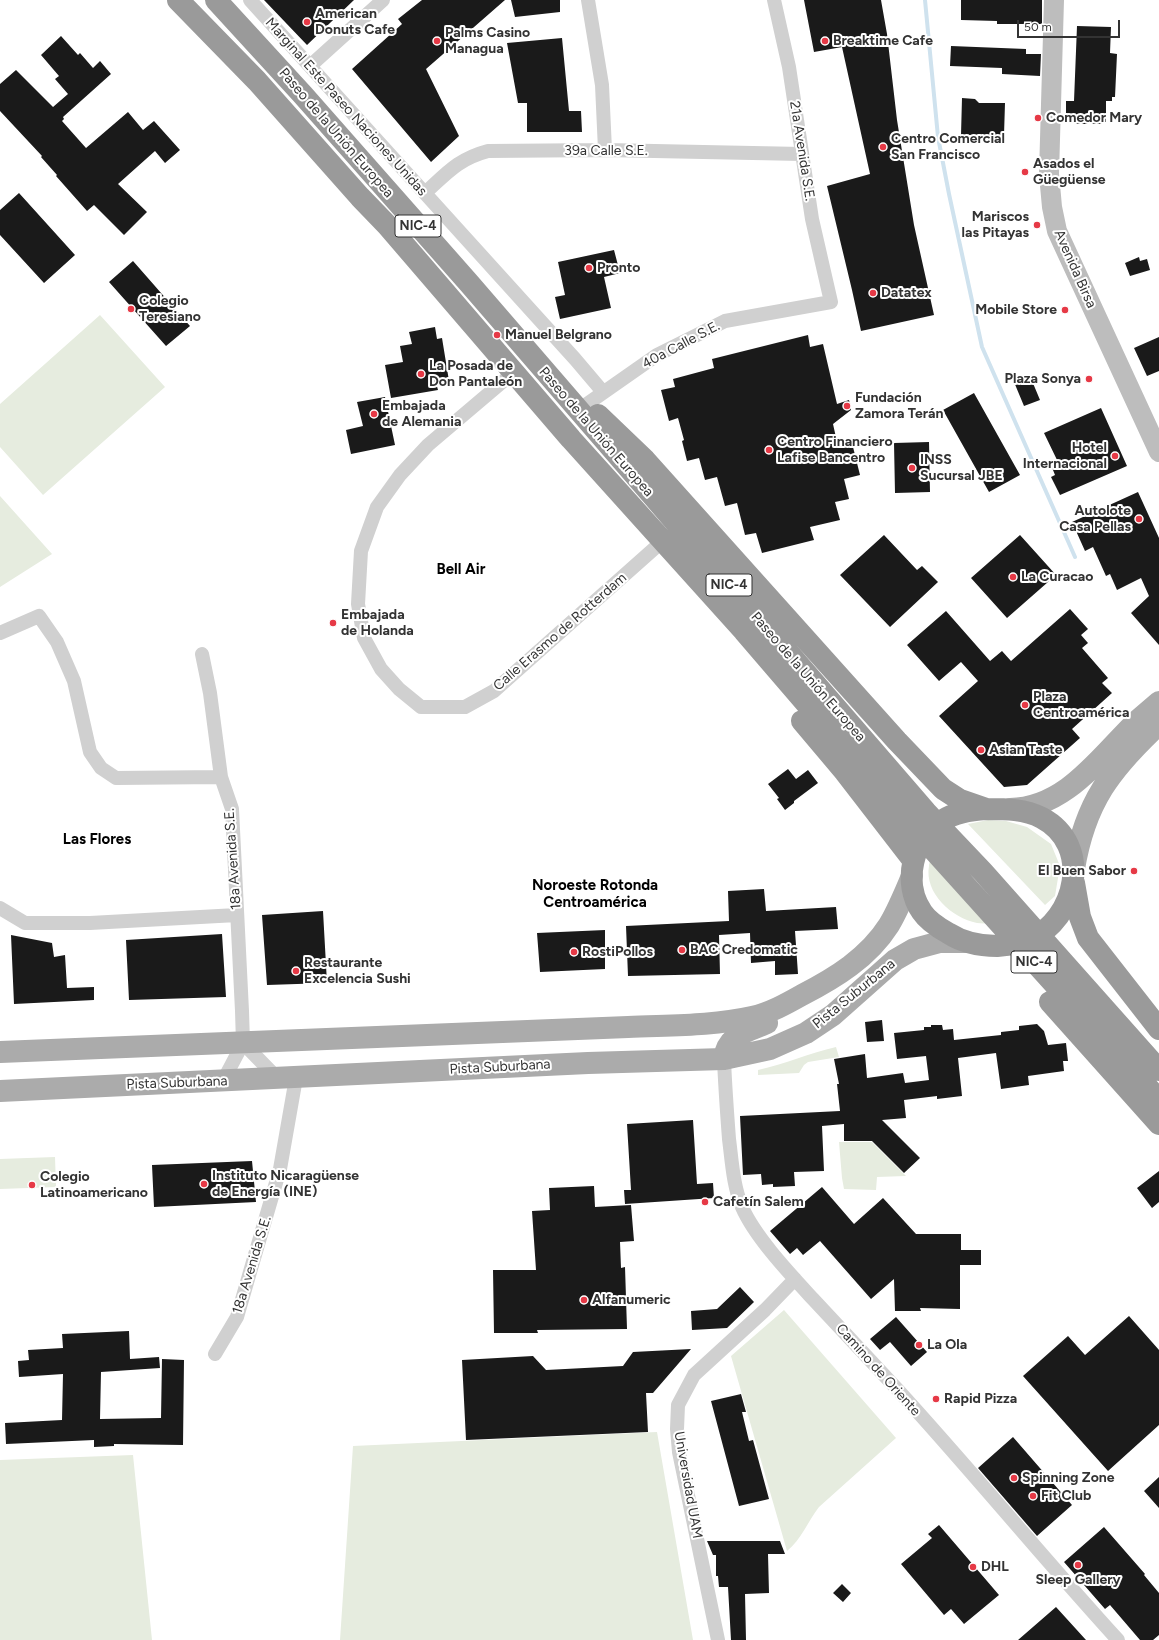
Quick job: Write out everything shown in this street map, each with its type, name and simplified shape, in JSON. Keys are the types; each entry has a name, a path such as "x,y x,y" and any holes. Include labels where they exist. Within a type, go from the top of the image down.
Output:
{"highway":[{"name":"Paseo de la Unión Europea","path":"178,0 257,81 360,197 387,225 571,439 744,631 918,818"},
{"name":"Paseo de la Unión Europea","path":"216,0 303,95 468,282 918,818"},
{"path":"532,358 595,398 645,460 897,741 943,789 960,800 995,809"},
{"name":"Paseo de la Unión Europea","path":"571,439 617,506 656,547 844,772 914,862"},
{"path":"1074,874 1069,897 1057,920 1039,935 1029,940 999,945 966,942 942,930 922,913 914,894 914,862 930,830 942,820 970,810 995,809 1020,811 1036,815 1046,820 1063,837 1070,851 1074,874 1080,917 1086,935 1159,1029"},
{"name":"NIC-4","path":"918,818 983,872 1159,1070"},
{"name":"NIC-4","path":"918,818 1159,1100"},
{"path":"999,945 1001,951 1013,960 1159,1124"}],"main road":[{"path":"995,809 1032,806 1061,793 1075,783 1138,720 1159,702"},
{"path":"1074,874 1086,821 1099,793 1113,771 1159,724"},
{"name":"Pista Suburbana","path":"0,1052 243,1044 597,1029 726,1021 752,1017 770,1012 838,976 860,957 883,934 894,915 914,862"},
{"name":"Pista Suburbana","path":"0,1091 588,1063 724,1059 770,1049 806,1033 833,1015 895,960 914,949 940,942 966,942"},
{"path":"724,1059 725,1049 736,1037 789,1014 800,1007 838,976"}],"street":[{"name":"Marginal Este Paseo Naciones Unidas","path":"250,0 575,359 595,398"},
{"path":"310,66 383,0"},
{"path":"588,0 602,86 605,150"},
{"name":"21a Avenida S.E.","path":"774,0 789,67 812,219 831,302"},
{"name":"Avenida Birsa","path":"1054,0 1049,174 1052,207 1057,231 1159,452"},
{"name":"39a Calle S.E.","path":"425,193 460,162 473,155 488,151 605,150 802,154"},
{"name":"40a Calle S.E.","path":"595,398 657,355 725,321 831,302"},
{"name":"Calle Erasmo de Rotterdam","path":"514,372 428,445 400,475 377,507 361,551 358,604 364,638 381,669 399,689 421,707 465,707 494,691 656,547"},
{"path":"0,633 39,616 57,642 74,681 90,752 101,768 116,778 221,777"},
{"name":"18a Avenida S.E.","path":"202,654 210,693 221,777 232,809 243,1044"},
{"path":"0,908 25,923 90,923 237,915"},
{"path":"223,1081 243,1044 287,1078"},
{"name":"Camino de Oriente","path":"724,1059 725,1097 737,1193 745,1212 757,1230 774,1254 795,1279 904,1397 1004,1510 1062,1579 1118,1640"},
{"name":"18a Avenida S.E.","path":"215,1354 237,1317 280,1170 287,1078"},
{"name":"Universidad UAM","path":"718,1640 679,1452 677,1429 678,1405 694,1375 765,1310 795,1279"}],"shaded area":[{"path":"100,315 165,387 43,495 0,447 0,404"},
{"path":"0,496 52,554 0,587"},
{"path":"988,820 1006,821 1027,827 1051,844 1060,866 1055,896 1045,905 968,824"},
{"path":"936,852 999,923 977,923 968,920 958,916 942,903 935,895 929,876 930,862"},
{"path":"836,1047 839,1057 808,1062 799,1073 758,1075 758,1070"},
{"path":"839,1142 872,1142 906,1176 877,1177 876,1190 844,1189"},
{"path":"55,1157 56,1187 0,1189 0,1159"},
{"path":"784,1310 896,1438 819,1507 792,1547 787,1551 731,1356"},
{"path":"657,1432 693,1640 340,1640 353,1446"},
{"path":"133,1455 152,1640 0,1640 0,1460"}],"building":[{"path":"264,0 354,0 307,45"},
{"path":"422,0 505,0 426,69 459,136 431,162 352,69 402,24 398,19"},
{"path":"511,0 560,0 560,12 515,17"},
{"name":"Centro Comercial San Francisco","path":"804,0 881,0 887,34 897,120 914,225 934,315 861,331 827,186 870,174 842,47 814,52"},
{"path":"961,0 1042,0 1042,24 997,24 997,21 961,20"},
{"path":"1077,26 1111,27 1110,53 1117,54 1115,97 1112,97 1112,101 1106,101 1106,122 1102,122 1102,124 1066,124 1066,101 1074,101"},
{"path":"61,36 78,55 80,53 93,68 100,61 111,74 63,117 64,119 62,121 86,148 128,112 143,130 154,121 180,150 165,163 155,151 118,184 147,212 124,235 94,205 87,211 56,176 57,175 41,157 42,156 0,111 0,84 16,70 53,107 68,94 55,79 59,76 41,55"},
{"path":"562,38 569,111 581,111 582,132 527,132 527,103 518,103 507,43"},
{"path":"951,46 1026,49 1026,54 1041,54 1040,76 1002,74 1002,68 950,66"},
{"path":"962,98 975,99 979,103 1005,103 1004,135 961,135"},
{"path":"19,193 75,255 44,283 0,235 0,210"},
{"path":"614,250 620,273 604,277 611,308 560,319 555,297 565,295 558,262"},
{"path":"1139,257 1140,261 1147,259 1150,270 1130,276 1125,263"},
{"path":"133,261 190,326 166,346 109,282"},
{"path":"435,327 437,339 442,338 449,381 436,383 438,390 391,398 385,365 403,362 400,346 412,344 409,332"},
{"name":"Centro Financiero Lafise Bancentro","path":"808,335 810,347 823,344 837,404 849,400 851,410 833,424 837,442 851,439 860,475 844,479 849,499 835,502 840,520 810,527 814,540 762,553 756,533 745,535 737,503 725,506 717,477 705,480 699,458 687,461 682,441 684,440 678,418 669,421 661,390 675,387 673,379 714,368 712,359"},
{"path":"1159,337 1159,371 1147,376 1134,348"},
{"path":"1030,376 1040,400 1024,406 1014,382"},
{"path":"974,393 1020,475 989,492 943,410"},
{"name":"Embajada de Alemania","path":"385,397 395,445 351,454 346,430 363,426 357,402"},
{"path":"1101,408 1127,466 1060,495 1051,477 1055,475 1051,465 1058,462 1044,433"},
{"name":"INSS Sucursal JBE","path":"929,442 930,492 895,493 894,443"},
{"path":"1138,492 1159,538 1159,645 1131,613 1149,596 1141,578 1117,590 1110,574 1106,576 1093,547 1085,551 1072,522"},
{"path":"884,535 917,570 922,566 938,582 890,627 840,575"},
{"name":"La Curacao","path":"1020,535 1056,575 1007,618 971,578"},
{"name":"Plaza Centroamérica","path":"1070,609 1088,629 1081,635 1088,643 1082,648 1108,678 1102,683 1112,693 1072,729 1080,738 1027,785 1004,787 939,716 978,681 961,662 939,681 907,645 946,611 990,661 1002,651 1011,661"},
{"path":"788,769 796,779 808,770 818,783 794,801 794,803 785,810 777,799 779,798 768,784"},
{"path":"764,889 766,911 836,907 838,929 795,931 798,974 775,975 775,961 751,963 750,933 719,935 720,974 628,976 626,926 729,921 728,891"},
{"path":"323,911 327,983 267,985 262,915"},
{"path":"605,930 605,969 540,972 537,933"},
{"path":"222,934 226,997 129,1000 126,940"},
{"path":"11,935 52,943 54,957 65,955 67,988 94,987 94,1000 14,1004"},
{"path":"882,1020 884,1041 867,1042 865,1022"},
{"path":"1037,1024 1044,1031 1048,1045 1066,1043 1068,1061 1063,1061 1064,1071 1028,1076 1029,1085 1001,1089 996,1053 958,1058 962,1096 937,1099 937,1096 904,1100 906,1118 882,1120 920,1158 904,1173 872,1141 844,1141 844,1124 822,1126 824,1171 794,1172 795,1186 773,1187 773,1184 762,1185 761,1174 743,1175 740,1116 840,1111 837,1084 839,1084 834,1059 865,1054 867,1078 903,1073 905,1083 929,1080 926,1056 897,1059 894,1033 924,1030 924,1027 931,1027 931,1025 942,1025 943,1030 953,1029 954,1040 1001,1035 1001,1032 1019,1030 1019,1026"},
{"path":"693,1120 697,1184 713,1183 714,1198 625,1204 624,1190 631,1190 627,1124"},
{"name":"Instituto Nicaragüense de Energía (INE)","path":"252,1161 256,1202 154,1207 152,1165"},
{"path":"1159,1171 1159,1202 1152,1208 1137,1188"},
{"path":"594,1186 595,1207 631,1205 634,1241 620,1242 621,1268 625,1267 627,1329 537,1330 538,1333 494,1333 493,1270 536,1270 532,1211 550,1210 549,1188"},
{"path":"822,1187 854,1224 883,1198 916,1234 961,1234 961,1250 981,1250 981,1265 960,1265 960,1309 920,1308 921,1311 895,1311 894,1279 871,1299 820,1241 803,1255 797,1248 790,1254 770,1231"},
{"path":"740,1287 754,1302 727,1328 692,1330 691,1311 717,1309"},
{"path":"1129,1316 1159,1350 1159,1425 1108,1471 1023,1376 1068,1336 1085,1355"},
{"path":"896,1317 927,1352 911,1366 890,1342 880,1350 870,1339"},
{"path":"129,1331 130,1359 159,1357 160,1368 101,1372 100,1419 161,1418 162,1359 184,1360 183,1445 114,1444 114,1446 94,1447 94,1440 6,1444 5,1423 62,1420 63,1374 19,1377 18,1361 29,1360 28,1350 63,1348 62,1334"},
{"path":"691,1349 653,1393 646,1393 648,1432 466,1440 462,1360 533,1356 546,1370 623,1366 633,1352"},
{"path":"741,1394 746,1412 742,1412 749,1441 753,1440 769,1499 739,1506 711,1401"},
{"path":"1013,1437 1072,1505 1037,1536 978,1468"},
{"path":"1159,1477 1159,1508 1144,1491"},
{"path":"939,1525 999,1595 964,1624 951,1609 944,1615 901,1564 932,1538 928,1534"},
{"path":"1104,1527 1145,1574 1144,1575 1159,1593 1159,1635 1153,1640 1140,1640 1110,1605 1105,1609 1064,1562"},
{"path":"707,1541 780,1541 785,1554 768,1554 769,1593 745,1594 746,1640 731,1640 728,1587 719,1587 718,1576 716,1576 716,1555 713,1555"},
{"path":"842,1584 851,1593 843,1602 833,1593"},
{"path":"1056,1607 1086,1640 1018,1640"}],"waterway":[{"path":"925,0 938,137 982,347 1075,557"}],"place":[{"name":"American Donuts Cafe","path":"307,22"},
{"name":"Palms Casino Managua","path":"437,41"},
{"name":"Breaktime Cafe","path":"825,41"},
{"name":"Comedor Mary","path":"1038,118"},
{"name":"Centro Comercial San Francisco","path":"883,147"},
{"name":"Asados el Güegüense","path":"1025,172"},
{"name":"Mariscos las Pitayas","path":"1037,225"},
{"name":"Pronto","path":"589,268"},
{"name":"Datatex","path":"873,293"},
{"name":"Colegio Teresiano","path":"131,309"},
{"name":"Mobile Store","path":"1065,310"},
{"name":"Manuel Belgrano","path":"497,335"},
{"name":"La Posada de Don Pantaleón","path":"421,374"},
{"name":"Plaza Sonya","path":"1089,379"},
{"name":"Fundación Zamora Terán","path":"847,406"},
{"name":"Embajada de Alemania","path":"374,414"},
{"name":"Centro Financiero Lafise Bancentro","path":"769,450"},
{"name":"Hotel Internacional","path":"1115,456"},
{"name":"INSS Sucursal JBE","path":"912,468"},
{"name":"Autolote Casa Pellas","path":"1139,519"},
{"name":"La Curacao","path":"1013,577"},
{"name":"Embajada de Holanda","path":"333,623"},
{"name":"Plaza Centroamérica","path":"1025,705"},
{"name":"Asian Taste","path":"981,750"},
{"name":"El Buen Sabor","path":"1134,871"},
{"name":"BAC Credomatic","path":"682,950"},
{"name":"RostiPollos","path":"574,952"},
{"name":"Restaurante Excelencia Sushi","path":"296,971"},
{"name":"Instituto Nicaragüense de Energía (INE)","path":"204,1184"},
{"name":"Colegio Latinoamericano","path":"32,1185"},
{"name":"Cafetín Salem","path":"705,1202"},
{"name":"Alfanumeric","path":"584,1300"},
{"name":"La Ola","path":"919,1345"},
{"name":"Rapid Pizza","path":"936,1399"},
{"name":"Spinning Zone","path":"1014,1478"},
{"name":"Fit Club","path":"1033,1496"},
{"name":"Sleep Gallery","path":"1078,1565"},
{"name":"DHL","path":"973,1567"}],"district":[{"name":"Bell Air","path":"461,570"},
{"name":"Las Flores","path":"97,840"},
{"name":"Noroeste Rotonda Centroamérica","path":"595,894"}]}
